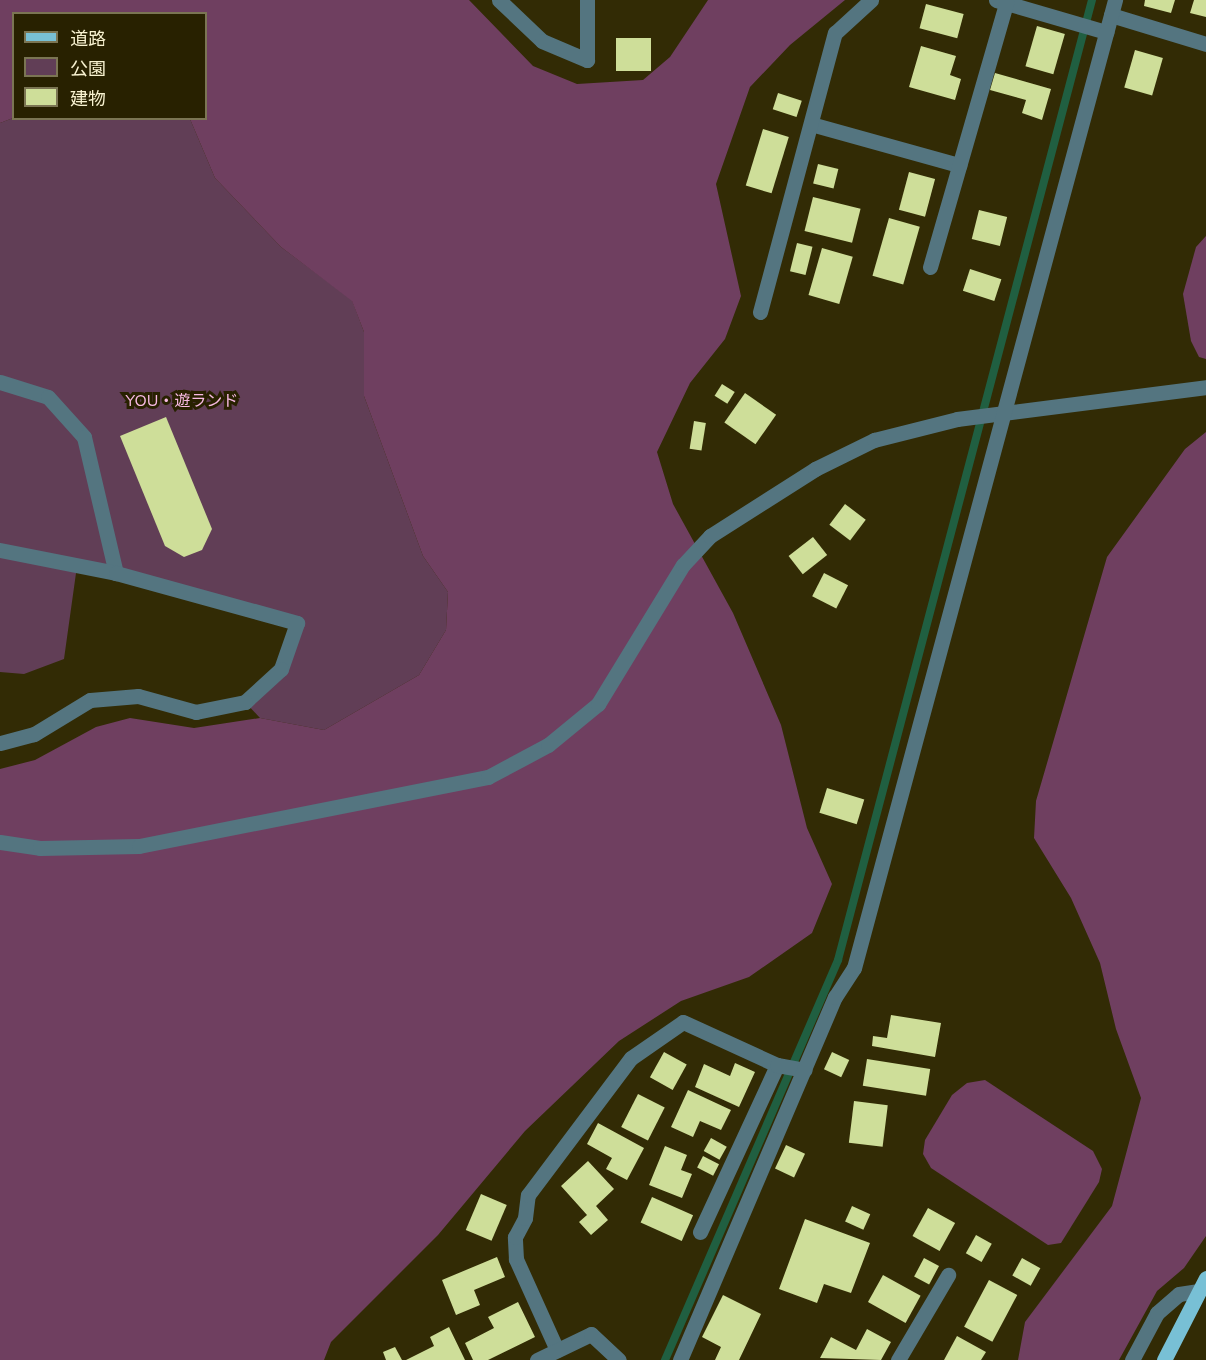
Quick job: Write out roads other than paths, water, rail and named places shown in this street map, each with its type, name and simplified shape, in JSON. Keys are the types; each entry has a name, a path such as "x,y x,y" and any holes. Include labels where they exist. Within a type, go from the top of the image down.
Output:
{"main road":[{"path":"1164,1360 1203,1285"}],"street":[{"path":"499,0 542,41 587,60 587,0"},
{"path":"760,312 835,33 871,0"},
{"path":"930,267 1001,1 1106,32"},
{"path":"680,1360 835,997 854,968 1002,411 1113,7 1206,44"},
{"path":"811,124 959,165"},
{"path":"0,382 48,397 84,437 116,573"},
{"path":"0,842 40,848 138,846 488,777 549,745 597,704 683,565 710,536 757,502 874,440 957,419 1002,411 1206,387"},
{"path":"0,550 116,573 297,623 281,669 245,702 196,712 138,696 90,700 34,734 0,743"},
{"path":"557,1350 516,1259 515,1238 525,1218 528,1195 631,1058 683,1022 777,1065 805,1070"},
{"path":"700,1232 777,1065"},
{"path":"898,1360 948,1275"},
{"path":"1132,1360 1157,1313 1179,1294 1203,1285"},
{"path":"537,1360 591,1334 619,1360"}],"waterway":[{"path":"665,1360 838,960 1092,0"}],"park label":[{"name":"YOU・遊ランド","path":"182,401"}]}
